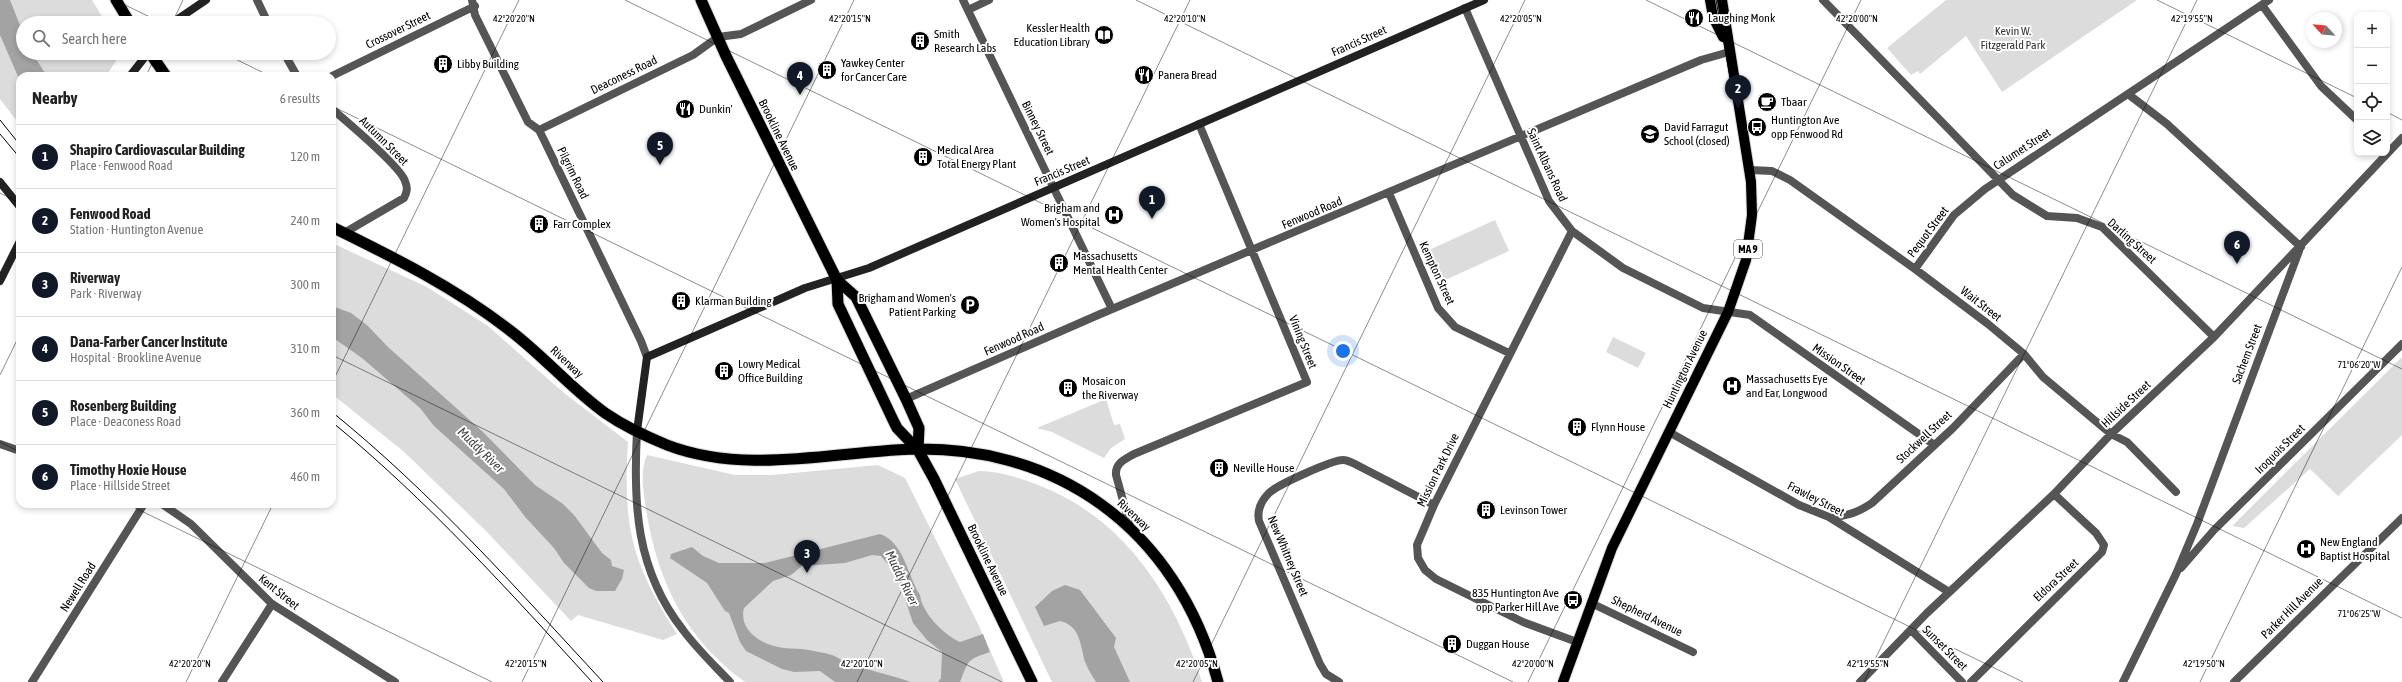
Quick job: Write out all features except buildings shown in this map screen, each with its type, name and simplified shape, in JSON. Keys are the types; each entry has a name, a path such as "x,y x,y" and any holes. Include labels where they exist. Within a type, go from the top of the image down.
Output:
{"highway":[{"path":"116,0 126,16"},
{"name":"Brookline Avenue","path":"702,0 718,37 837,280 838,304 847,325 897,428 918,450 1032,682"},
{"path":"154,60 163,72"},
{"name":"Riverway","path":"336,229 419,271 485,312 535,350 598,408 636,432 687,452 725,460 772,460 918,450 984,456 1043,472 1090,495 1131,530 1161,563 1187,606 1207,649 1218,682"},
{"name":"Brookline Avenue","path":"837,280 856,296 906,399 919,428 918,450"}],"main road":[{"path":"182,16 206,0"},
{"name":"Francis Street","path":"647,357 805,288 837,280 869,268 1484,0"},
{"name":"Huntington Avenue","path":"1710,0 1713,17 1729,52"},
{"name":"Huntington Avenue","path":"1563,682 1591,603 1621,528 1728,312 1743,271 1750,238 1752,215 1750,170 1729,52 1722,0"},
{"path":"133,72 143,60"},
{"path":"0,182 16,202"},
{"path":"0,281 16,249"},
{"name":"Pilgrim Road","path":"636,432 647,357"}],"street":[{"path":"257,0 265,16"},
{"path":"718,37 741,34 811,0"},
{"name":"Binney Street","path":"963,0 1112,309"},
{"path":"968,10 988,0"},
{"name":"Calumet Street","path":"1823,0 1997,180 2265,2"},
{"path":"2265,2 2322,86 2354,117"},
{"name":"Crossover Street","path":"336,74 473,3"},
{"name":"Pilgrim Road","path":"473,3 475,15 528,122 539,130 642,341 647,357"},
{"name":"Saint Albans Road","path":"1465,8 1549,201 1572,231 1604,255 1643,279 1704,308 1728,312"},
{"name":"Deaconess Road","path":"539,130 693,55 718,37"},
{"name":"Fenwood Road","path":"906,399 1112,309 1253,251 1520,136 1701,60 1729,52"},
{"path":"288,60 295,72"},
{"path":"2128,94 2167,124 2301,247"},
{"name":"Autumn Street","path":"336,112 358,130 405,179 407,192 404,198 344,233"},
{"name":"Vining Street","path":"1131,530 1117,480 1117,467 1134,454 1307,382 1199,124"},
{"name":"Hillside Street","path":"2390,149 2402,138"},
{"name":"Hillside Street","path":"1860,682 1949,592 2054,494 2111,434 2214,336 2301,247 2383,156"},
{"name":"Wait Street","path":"1750,170 1772,171 1785,177 1915,269 2024,354 2044,377 2111,434 2127,442 2176,492"},
{"name":"Pequot Street","path":"1915,269 1954,215 1997,180"},
{"name":"Darling Street","path":"1997,180 2013,195 2047,216 2077,218 2102,228 2214,336"},
{"name":"Kempton Street","path":"1389,193 1438,308 1455,327 1509,353"},
{"name":"Mission Park Drive","path":"1572,231 1509,353 1434,505 1417,545 1418,558 1425,570 1436,579 1523,622 1577,642"},
{"name":"Sachem Street","path":"2123,682 2176,574 2301,247"},
{"name":"Mission Street","path":"1728,312 1750,315 1933,444"},
{"name":"Iroquois Street","path":"2176,574 2214,530 2402,344"},
{"name":"Stockwell Street","path":"1829,517 1845,516 1857,513 1872,503 1933,444 1953,428 2024,354"},
{"path":"636,432 634,474 636,511 641,543 648,566 660,594 683,631 730,682"},
{"name":"Frawley Street","path":"1669,432 1799,505 1829,517 1949,592"},
{"path":"0,444 16,450"},
{"name":"New Whitney Street","path":"1339,682 1326,674 1320,664 1259,521 1259,510 1263,501 1274,488 1329,464 1343,460 1355,464 1434,505"},
{"name":"Eldora Street","path":"1971,682 2102,552 2104,545 2096,533 2054,494"},
{"name":"Newell Road","path":"32,682 141,508"},
{"name":"Kent Street","path":"168,508 190,524 272,604 392,681"},
{"name":"Parker Hill Avenue","path":"2234,682 2402,518"},
{"name":"Shepherd Avenue","path":"1591,603 1693,652"},
{"path":"222,682 272,604"},
{"name":"Sunset Street","path":"1911,630 1962,682"}],"green space":[{"path":"0,0 92,0 102,16 16,16 16,60 116,60 109,72 16,72 16,120 0,99"},
{"name":"Kevin W. Fitzgerald Park","path":"1946,0 2137,0 2002,92 1966,36 1920,74 1918,71 1911,75 1887,48"},
{"path":"1495,220 1509,251 1443,281 1429,250"},
{"path":"336,245 427,287 488,326 564,393 628,442 627,498 633,543 649,586 661,609 677,634 663,640 578,615 571,621 485,530 403,451 336,397"},
{"path":"1613,337 1646,353 1638,368 1606,352"},
{"path":"2402,357 2402,435 2338,496 2310,469 2244,528 2232,526"},
{"path":"1106,399 1114,425 1120,424 1125,439 1111,448 1104,458 1052,432 1037,428"},
{"path":"647,455 735,475 772,475 878,465 905,478 979,626 1004,682 745,682 725,666 707,648 679,609 668,588 652,541 647,515 643,485 643,469"},
{"path":"979,471 994,472 1017,477 1069,499 1097,518 1121,539 1142,564 1161,591 1191,650 1202,682 1052,682 955,479"}],"water":[{"path":"0,0 10,0 16,16 16,60 37,60 44,72 16,72 0,35"},
{"name":"Muddy River","path":"336,307 351,313 368,326 388,347 483,432 535,485 563,504 574,515 602,553 611,560 612,566 624,570 622,579 615,591 596,591 589,588 564,563 554,548 526,518 504,489 434,426 420,408 362,358 336,340"},
{"name":"Muddy River","path":"880,534 895,544 920,595 925,609 929,616 941,629 960,642 983,634 990,652 976,657 969,662 960,682 938,682 941,678 942,652 927,640 913,623 898,577 881,556 872,555 845,563 802,566 791,575 773,581 744,608 743,616 748,630 761,641 768,644 776,647 805,649 829,654 849,664 911,682 835,682 820,671 794,672 782,669 746,651 740,642 729,613 725,611 707,583 670,558 671,554 692,547 703,556 719,563 765,563"},
{"path":"1065,585 1080,590 1116,638 1114,647 1130,682 1096,682 1085,662 1078,637 1072,627 1060,621 1044,626 1035,607 1052,591"}],"tram line":[{"path":"1560,682 1609,547 1725,312 1743,259 1749,214 1747,170 1716,0"},
{"path":"1723,0 1736,73"},
{"path":"0,120 16,140"},
{"path":"0,134 16,153"},
{"path":"1566,682 1619,539 1727,320 1744,274 1753,232 1754,210 1754,188 1748,140"},
{"path":"336,415 369,443 439,508 603,682"},
{"path":"336,425 401,483 466,547 592,682"}],"place":[{"name":"Laughing Monk","path":"1694,18"},
{"name":"Kessler Health Education Library","path":"1104,35"},
{"name":"Smith Research Labs","path":"920,41"},
{"name":"Libby Building","path":"443,64"},
{"name":"Yawkey Center for Cancer Care","path":"827,70"},
{"name":"Panera Bread","path":"1144,75"},
{"name":"Dana-Farber Cancer Institute","path":"800,95"},
{"name":"Tbaar","path":"1767,102"},
{"name":"Fenwood Road","path":"1738,108"},
{"name":"Dunkin'","path":"685,109"},
{"name":"Huntington Ave opp Fenwood Rd","path":"1757,127"},
{"name":"David Farragut School (closed)","path":"1650,134"},
{"name":"Medical Area Total Energy Plant","path":"923,157"},
{"name":"Rosenberg Building","path":"660,165"},
{"name":"Brigham and Women's Hospital","path":"1114,215"},
{"name":"Shapiro Cardiovascular Building","path":"1152,219"},
{"name":"Farr Complex","path":"539,224"},
{"name":"Massachusetts Mental Health Center","path":"1059,263"},
{"name":"Timothy Hoxie House","path":"2237,264"},
{"name":"Klarman Building","path":"681,301"},
{"name":"Brigham and Women's Patient Parking","path":"970,305"},
{"name":"Lowry Medical Office Building","path":"724,371"},
{"name":"Massachusetts Eye and Ear, Longwood","path":"1732,386"},
{"name":"Mosaic on the Riverway","path":"1068,388"},
{"name":"Flynn House","path":"1577,427"},
{"name":"Neville House","path":"1219,468"},
{"name":"Levinson Tower","path":"1486,510"},
{"name":"New England Baptist Hospital","path":"2306,549"},
{"name":"Riverway","path":"807,573"},
{"name":"835 Huntington Ave opp Parker Hill Ave","path":"1573,600"},
{"name":"Duggan House","path":"1452,644"}]}
